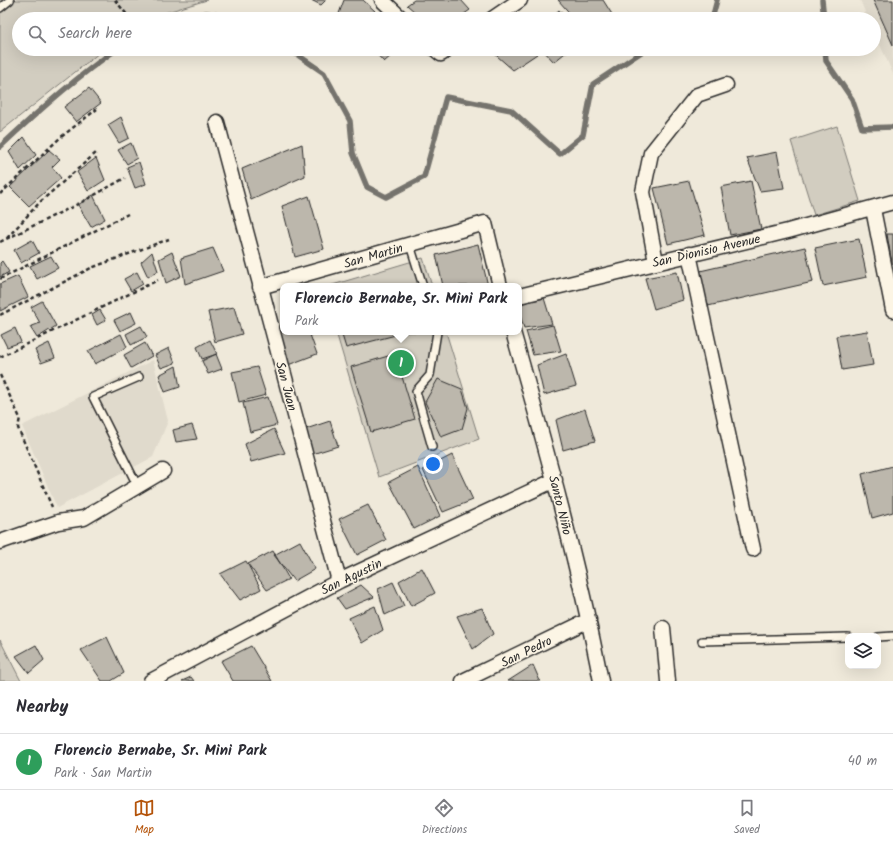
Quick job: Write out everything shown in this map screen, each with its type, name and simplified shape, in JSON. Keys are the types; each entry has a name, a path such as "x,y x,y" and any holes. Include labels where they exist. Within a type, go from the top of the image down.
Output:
{"street":[{"path":"382,0 395,12"},
{"path":"502,12 520,0"},
{"path":"656,262 643,192 651,152 697,95 726,85"},
{"name":"San Juan","path":"217,122 339,580"},
{"name":"San Dionisio Avenue","path":"522,295 893,202"},
{"path":"873,208 893,310"},
{"name":"San Martin","path":"260,286 485,223 499,283"},
{"path":"689,254 753,549"},
{"name":"Santo Niño","path":"514,335 555,480 589,620 601,681"},
{"path":"0,542 58,522 84,518 138,488 163,471"},
{"name":"San Agustin","path":"151,681 339,580 555,480"},
{"name":"San Pedro","path":"462,681 589,620"},
{"path":"663,628 668,681"}],"lane":[{"path":"0,8 10,0"},
{"path":"410,245 422,283"},
{"path":"432,448 416,391 430,375 437,335"},
{"path":"138,377 94,398 138,488"},
{"path":"881,637 893,636"},
{"path":"702,641 845,637"}],"path":[{"path":"115,0 125,12"},
{"path":"0,194 61,137 97,109"},
{"path":"6,239 40,202 96,153"},
{"path":"0,242 80,203 126,178"},
{"path":"0,278 128,214"},
{"path":"0,315 91,268 169,240"},
{"path":"0,358 158,280"},
{"path":"0,375 20,418 18,428 58,522"}],"shaded area":[{"path":"0,0 207,0 167,12 12,12 12,56 95,56 0,132"},
{"path":"860,0 893,0 893,74 881,47 881,12 865,12"},
{"path":"837,126 860,201 814,215 791,141"},
{"path":"423,258 431,283 339,283"},
{"path":"337,335 447,335 479,439 379,477"},
{"path":"153,360 168,421 153,457 57,508 22,426"},
{"path":"0,640 21,681 0,681"}],"building":[{"path":"311,0 326,0 321,5"},
{"path":"344,0 363,0 375,11 374,12 340,12"},
{"path":"414,0 461,0 470,10 467,12 415,12 407,5"},
{"path":"558,0 603,0 611,12 569,12"},
{"path":"873,0 893,0 893,45 881,18 881,12 878,12"},
{"path":"378,56 391,56 384,62"},
{"path":"497,56 534,56 513,70"},
{"path":"548,56 561,56 554,62"},
{"path":"89,88 101,103 76,122 64,107"},
{"path":"121,117 129,138 119,143 108,125"},
{"path":"24,137 36,155 20,170 9,152"},
{"path":"131,143 137,158 127,164 118,150"},
{"path":"302,144 305,176 251,200 242,169"},
{"path":"49,150 60,159 52,167 61,178 29,206 10,187"},
{"path":"777,152 784,188 760,191 747,158"},
{"path":"96,158 105,180 88,191 77,172"},
{"path":"139,162 146,184 135,188 127,167"},
{"path":"689,181 705,235 668,244 654,188"},
{"path":"751,181 761,229 730,235 721,187"},
{"path":"93,195 105,219 91,227 78,205"},
{"path":"309,196 324,249 295,257 282,206"},
{"path":"887,234 893,234 892,264"},
{"path":"859,239 867,277 823,286 815,248"},
{"path":"32,240 39,253 21,263 14,250"},
{"path":"478,244 487,283 442,283 436,255"},
{"path":"805,247 813,282 708,306 700,271"},
{"path":"213,248 223,271 185,284 181,258"},
{"path":"152,252 158,271 148,277 141,262"},
{"path":"172,252 181,276 166,283 159,259"},
{"path":"51,256 58,268 37,279 30,266"},
{"path":"2,261 9,272 0,277 0,263"},
{"path":"137,272 143,284 131,291 124,279"},
{"path":"677,272 683,300 654,309 645,278"},
{"path":"18,276 28,297 0,311 0,284"},
{"path":"544,298 552,324 524,328 522,322 522,303"},
{"path":"42,301 56,326 37,338 30,327 40,323 31,307"},
{"path":"234,307 242,334 215,342 208,312"},
{"path":"100,310 106,320 97,325 92,315"},
{"path":"131,312 136,323 120,331 114,320"},
{"path":"553,325 561,351 533,355 526,331"},
{"path":"141,326 147,337 131,345 126,334"},
{"path":"15,328 21,342 7,347 1,335"},
{"path":"867,331 873,365 842,370 836,336"},
{"path":"121,334 127,347 95,364 88,351"},
{"path":"281,335 310,335 317,354 288,365"},
{"path":"342,335 396,335 346,348"},
{"path":"210,340 217,354 202,359 197,347"},
{"path":"49,343 55,358 41,363 35,350"},
{"path":"145,343 152,356 131,368 124,355"},
{"path":"169,348 175,363 161,368 155,355"},
{"path":"216,354 222,369 208,374 202,361"},
{"path":"395,354 415,419 371,432 351,367"},
{"path":"566,354 576,386 544,395 537,365"},
{"path":"176,366 180,387 165,392 159,375"},
{"path":"257,367 266,395 239,402 232,372"},
{"path":"438,379 462,389 468,408 462,429 441,437 425,402"},
{"path":"268,397 277,425 250,432 243,403"},
{"path":"585,409 595,441 563,450 556,420"},
{"path":"330,421 338,446 312,454 303,430"},
{"path":"192,425 197,439 176,442 173,430"},
{"path":"274,429 285,453 251,462 245,444"},
{"path":"452,455 473,500 443,512 423,470"},
{"path":"893,466 893,512 872,518 862,474"},
{"path":"418,467 440,516 414,529 389,482"},
{"path":"368,505 386,540 357,555 339,519"},
{"path":"300,541 315,569 294,581 274,555"},
{"path":"273,551 289,579 267,590 248,564"},
{"path":"246,561 261,589 240,600 220,574"},
{"path":"422,568 435,593 411,606 399,581"},
{"path":"393,582 404,606 385,615 378,589"},
{"path":"361,585 374,597 345,609 337,598"},
{"path":"375,606 383,630 362,643 349,618"},
{"path":"482,608 493,634 473,649 457,616"},
{"path":"107,637 124,673 111,681 102,681 81,650"},
{"path":"36,645 44,660 29,673 16,656"},
{"path":"251,646 272,681 233,681 221,661"},
{"path":"533,665 540,681 508,681"},
{"path":"191,677 194,681 182,681"}],"waterway":[{"path":"714,12 717,0"},
{"path":"822,0 823,12"},
{"path":"0,147 57,96 108,56"},
{"path":"299,56 324,73 350,121 353,153 367,187 386,197 424,177 446,97 511,110 560,154 583,135 593,84 635,56"},
{"path":"826,56 826,61 852,99 862,128 893,127"}],"place":[{"name":"Florencio Bernabe, Sr. Mini Park","path":"401,363"}]}
